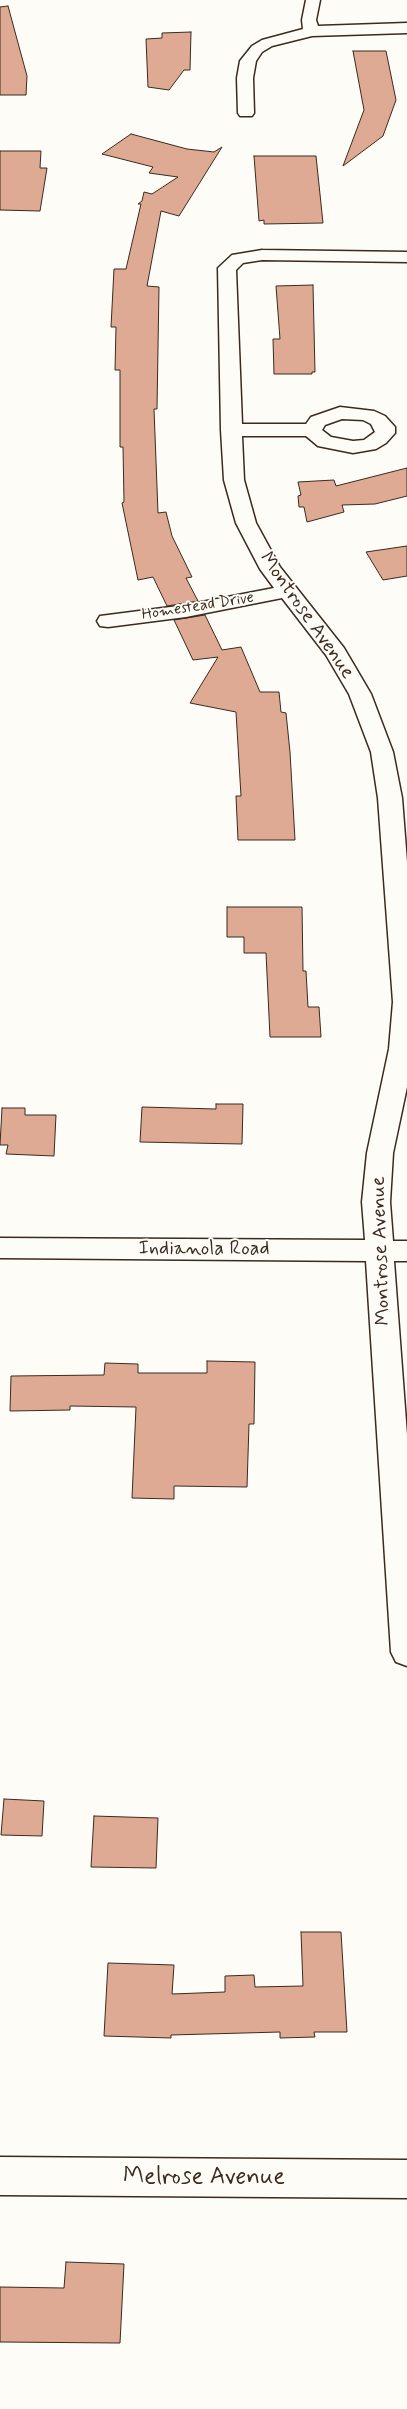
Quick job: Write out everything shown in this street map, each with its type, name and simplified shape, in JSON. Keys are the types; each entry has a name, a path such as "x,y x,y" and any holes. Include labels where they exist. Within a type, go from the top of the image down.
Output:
{"street":[{"path":"311,31 309,20 313,0"},
{"path":"246,113 246,67 250,56 268,43 311,31 407,28"},
{"name":"Montrose Avenue","path":"407,257 262,255 248,256 231,263 227,268 234,480 246,523 270,569 336,653 360,694 382,752 400,824 406,1002 402,1049 380,1153 376,1202 394,1251 407,1652"},
{"path":"231,430 312,430"},
{"name":"Homestead Drive","path":"108,621 196,610 287,591"},
{"name":"Indianola Road","path":"0,1248 394,1251"},
{"name":"Melrose Avenue","path":"0,2176 407,2179"}],"building":[{"path":"8,6 27,76 26,95 0,95 0,7"},
{"path":"191,32 190,70 184,70 169,90 148,87 146,39 162,38 162,33"},
{"path":"353,51 386,51 396,100 383,136 343,166 364,110"},
{"path":"131,134 187,149 214,152 222,147 179,216 161,211 147,286 159,287 157,409 154,409 158,513 166,512 172,536 192,577 186,578 198,601 167,606 153,577 138,580 122,503 124,502 123,447 120,447 120,370 115,370 116,327 111,327 114,269 126,269 141,204 138,204 142,201 144,192 152,194 178,177 149,173 153,167 102,154"},
{"path":"0,151 41,151 40,168 47,168 40,211 0,210"},
{"path":"254,156 316,156 323,223 264,224 264,220 259,221"},
{"path":"313,285 315,372 312,372 312,374 274,374 273,339 280,339 276,286"},
{"path":"407,468 407,496 375,504 342,505 344,512 307,522 304,507 299,507 298,496 301,495 298,482 334,480 336,486"},
{"path":"407,546 407,576 383,580 366,552"},
{"path":"205,615 222,650 241,647 260,692 279,692 281,712 286,713 295,840 238,840 236,796 241,796 236,712 190,703 218,657 193,660 174,620"},
{"path":"227,907 302,907 303,971 306,971 308,1007 319,1007 321,1037 270,1037 266,953 244,953 244,937 227,937"},
{"path":"216,1104 243,1104 242,1144 140,1142 142,1107 216,1109"},
{"path":"2,1108 25,1108 25,1115 56,1115 54,1156 6,1154 8,1145 0,1145"},
{"path":"207,1361 255,1362 254,1424 249,1424 247,1487 174,1486 174,1499 132,1498 136,1407 70,1406 70,1410 10,1411 11,1376 104,1375 105,1363 138,1364 138,1373 207,1373"},
{"path":"4,1799 44,1801 42,1836 1,1835"},
{"path":"94,1816 158,1818 156,1868 91,1867"},
{"path":"301,1932 341,1932 347,2032 314,2032 315,2037 280,2038 280,2032 171,2035 171,2038 104,2036 108,1963 174,1965 172,1994 225,1992 225,1976 254,1975 255,1987 303,1986"},
{"path":"66,2262 124,2264 120,2343 0,2342 0,2287 64,2288"}]}
